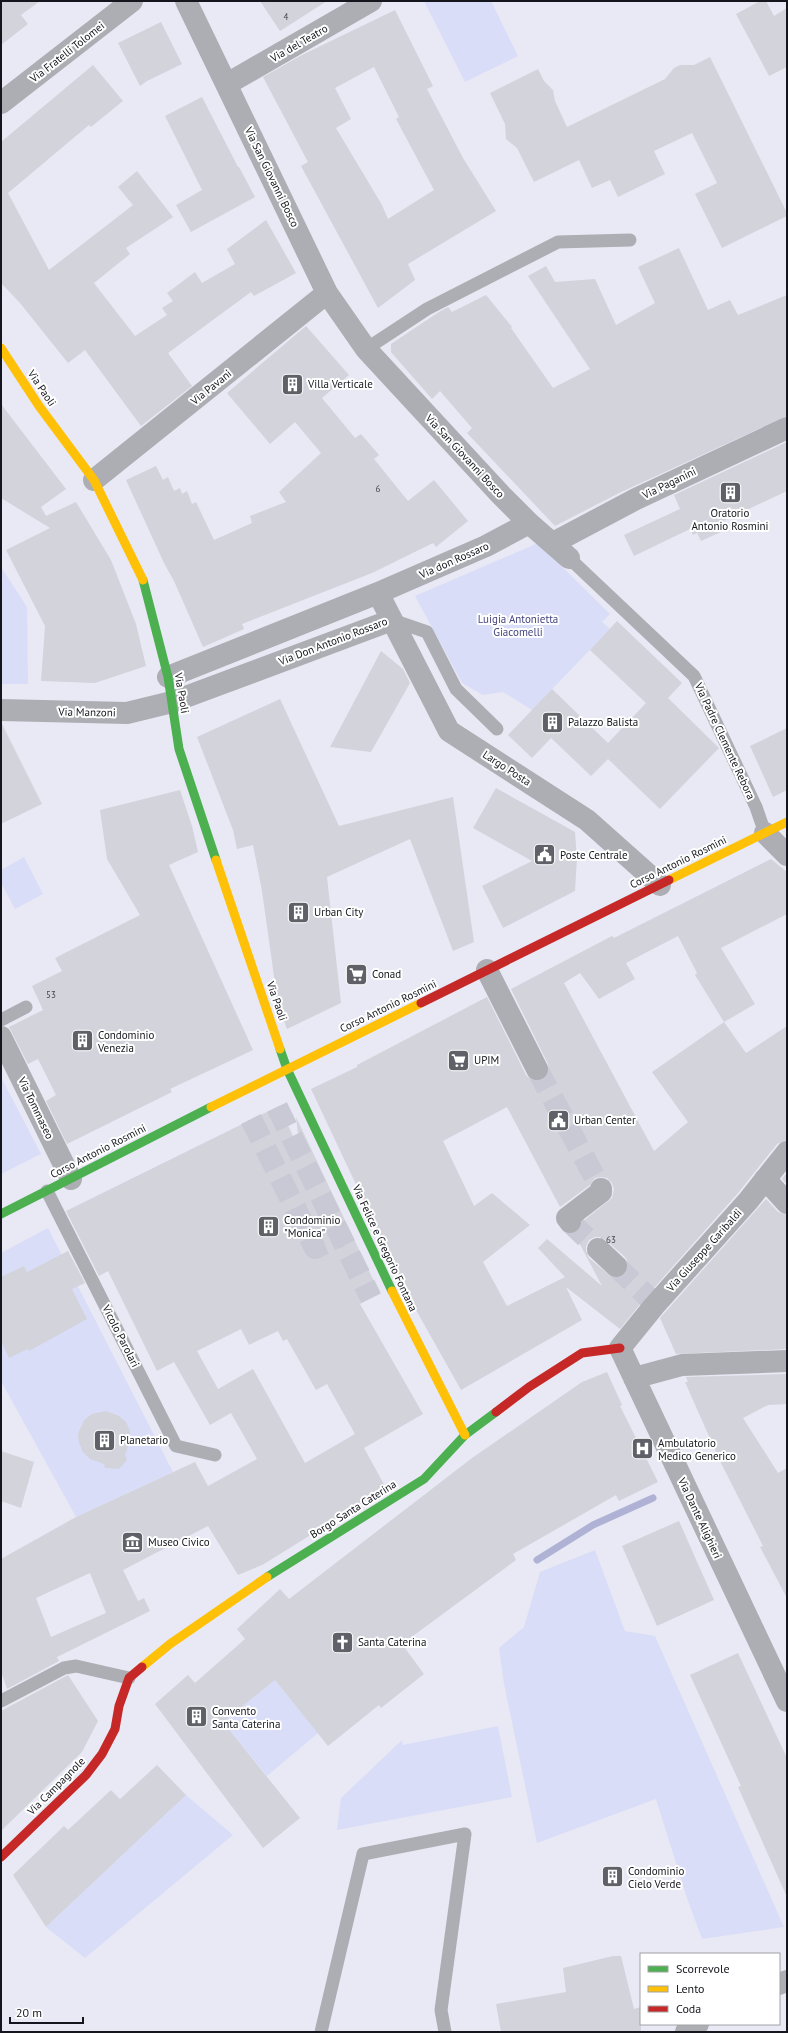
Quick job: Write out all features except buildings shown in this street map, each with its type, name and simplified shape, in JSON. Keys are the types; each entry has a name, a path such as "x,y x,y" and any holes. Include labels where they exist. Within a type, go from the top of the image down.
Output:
{"street":[{"name":"Via Fratelli Tolomei","path":"1,103 132,1"},
{"name":"Via San Giovanni Bosco","path":"186,1 327,293 366,349 529,523 569,558"},
{"name":"Via del Teatro","path":"227,84 371,1"},
{"name":"Via Pavani","path":"94,480 327,293"},
{"name":"Via Paoli","path":"1,348 39,406 94,480 144,582 168,678 180,749 287,1069"},
{"name":"Via Paganini","path":"553,543 636,499 787,428"},
{"name":"Via don Rossaro","path":"378,593 486,546 529,523"},
{"path":"168,678 378,593"},
{"name":"Via Don Antonio Rossaro","path":"172,702 392,620 378,593"},
{"name":"Largo Posta","path":"392,620 449,731 587,820 660,884"},
{"name":"Via Manzoni","path":"1,710 127,713 172,702"},
{"name":"Corso Antonio Rosmini","path":"1,1214 287,1069 787,822"},
{"path":"766,833 787,855"},
{"path":"487,970 537,1068"},
{"name":"Via Tommaseo","path":"1,1038 71,1179"},
{"name":"Via Felice e Gregorio Fontana","path":"287,1069 416,1342 465,1435"},
{"name":"Via Giuseppe Garibaldi","path":"620,1348 653,1302 721,1233 787,1152"},
{"path":"765,1179 787,1203"},
{"path":"570,1222 567,1218 601,1192 601,1189"},
{"path":"598,1249 616,1266"},
{"name":"Borgo Santa Caterina","path":"129,1678 170,1644 274,1572 424,1479 465,1435 530,1387 582,1353 620,1348"},
{"name":"Via Dante Alighieri","path":"620,1348 787,1701"},
{"path":"634,1378 682,1365 787,1361"},
{"name":"Via Campagnole","path":"1,1857 86,1775 102,1754 115,1729 119,1706 129,1678"},
{"path":"686,2032 696,2025"}],"lane":[{"path":"366,349 427,309 558,242 630,240"},
{"name":"Via Padre Clemente Rebora","path":"569,558 694,676 756,807 766,833"},
{"path":"392,620 427,632 456,689 497,729"},
{"path":"1,1020 26,1007"},
{"name":"Vicolo Parolari","path":"47,1191 176,1446 215,1455"},
{"path":"1,1701 64,1668 76,1666 129,1678"},
{"path":"322,2032 363,1854 464,1834 441,2010 445,2032"}],"green space":[{"path":"424,1 491,1 518,56 465,82"},
{"name":"Luigia Antonietta Giacomelli","path":"538,543 610,614 602,622 610,629 532,710 503,692 483,695 462,683 415,596"},
{"path":"1,567 27,607 28,684 1,684"},
{"path":"24,857 43,894 15,909 1,883 1,870"},
{"path":"1,1077 41,1154 1,1174"},
{"path":"48,1228 173,1472 76,1517 1,1381 1,1253"},
{"path":"595,1550 625,1631 655,1636 784,1927 702,1939 687,1898 656,1799 537,1843 504,1684 499,1648 524,1627 540,1572"},
{"path":"275,1680 318,1733 267,1776 223,1722"},
{"path":"498,1726 512,1797 337,1830 341,1798 402,1740 403,1745"},
{"path":"186,1795 233,1835 85,1958 46,1927"}],"waterway":[{"path":"537,1560 593,1525 653,1498"}],"tunnel":[{"path":"537,1069 601,1189"},
{"path":"277,1107 371,1298"},
{"path":"251,1119 315,1248 340,1236"},
{"path":"570,1222 598,1249"},
{"path":"616,1266 651,1300"}],"traffic: fast":[{"path":"143,580 168,677 179,749 216,860"},
{"path":"280,1049 287,1069 392,1291"},
{"path":"1,1214 211,1107"},
{"path":"267,1577 424,1479 465,1435 496,1412"}],"traffic: slow":[{"path":"1,348 39,406 94,480 143,580"},
{"path":"669,880 787,822"},
{"path":"216,860 280,1049"},
{"path":"211,1107 421,1003"},
{"path":"392,1291 465,1435"},
{"path":"142,1667 170,1644 267,1577"}],"traffic: jam":[{"path":"421,1003 669,880"},
{"path":"496,1412 529,1387 582,1353 620,1348"},
{"path":"1,1857 86,1775 102,1754 115,1729 119,1706 129,1678 142,1667"}],"place":[{"name":"Villa Verticale","path":"293,384"},
{"name":"Oratorio Antonio Rosmini","path":"730,493"},
{"name":"Palazzo Balista","path":"553,722"},
{"name":"Poste Centrale","path":"545,855"},
{"name":"Urban City","path":"298,912"},
{"name":"Conad","path":"356,974"},
{"name":"Condominio Venezia","path":"82,1041"},
{"name":"UPIM","path":"459,1060"},
{"name":"Urban Center","path":"558,1120"},
{"name":"Condominio \"Monica\"","path":"269,1226"},
{"name":"Planetario","path":"104,1440"},
{"name":"Ambulatorio Medico Generico","path":"642,1449"},
{"name":"Museo Civico","path":"132,1542"},
{"name":"Santa Caterina","path":"342,1642"},
{"name":"Convento Santa Caterina","path":"197,1717"},
{"name":"Condominio Cielo Verde","path":"613,1877"}]}
